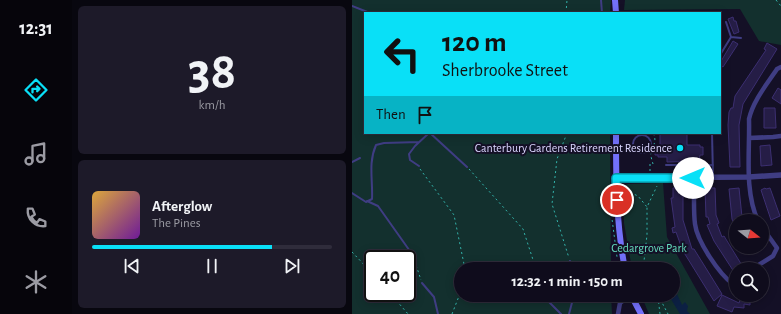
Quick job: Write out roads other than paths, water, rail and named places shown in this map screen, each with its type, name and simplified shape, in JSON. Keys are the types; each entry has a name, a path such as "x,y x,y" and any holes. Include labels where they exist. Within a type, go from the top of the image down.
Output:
{"main road":[{"path":"616,0 616,12"},
{"path":"616,134 616,186 620,239 624,262"},
{"path":"635,302 641,314"}],"street":[{"path":"755,214 753,208 749,177 749,119 751,112 778,69 781,67"},
{"path":"749,138 781,136"},
{"path":"616,178 749,177 781,175"},
{"path":"693,178 695,226 702,242 725,279 729,282"},
{"path":"763,262 772,256 777,248 769,237"},
{"path":"618,314 621,302"}],"lane":[{"path":"601,0 602,12"},
{"path":"352,6 367,12"},
{"path":"721,53 731,37 726,22"},
{"path":"731,37 741,38"},
{"path":"419,166 408,157 418,142 429,134"},
{"path":"431,134 467,167"},
{"path":"635,134 633,143 635,151 641,154 648,150 651,145 649,139 644,136 635,138"},
{"path":"712,134 713,177"},
{"path":"367,201 372,199 373,188 370,170 372,154 376,145 384,143 418,142"},
{"path":"352,162 360,158"},
{"path":"666,165 713,165"},
{"path":"352,193 378,206 409,250"},
{"path":"422,283 434,297 438,314"},
{"path":"549,302 561,314"},
{"path":"569,314 572,302"}],"water":[{"path":"680,301 682,305 685,302 688,306 687,311 690,314 680,314 673,302 680,302"}],"place":[{"name":"Canterbury Gardens Retirement Residence","path":"680,148"}],"park label":[{"name":"Cedargrove Park","path":"649,248"}]}
